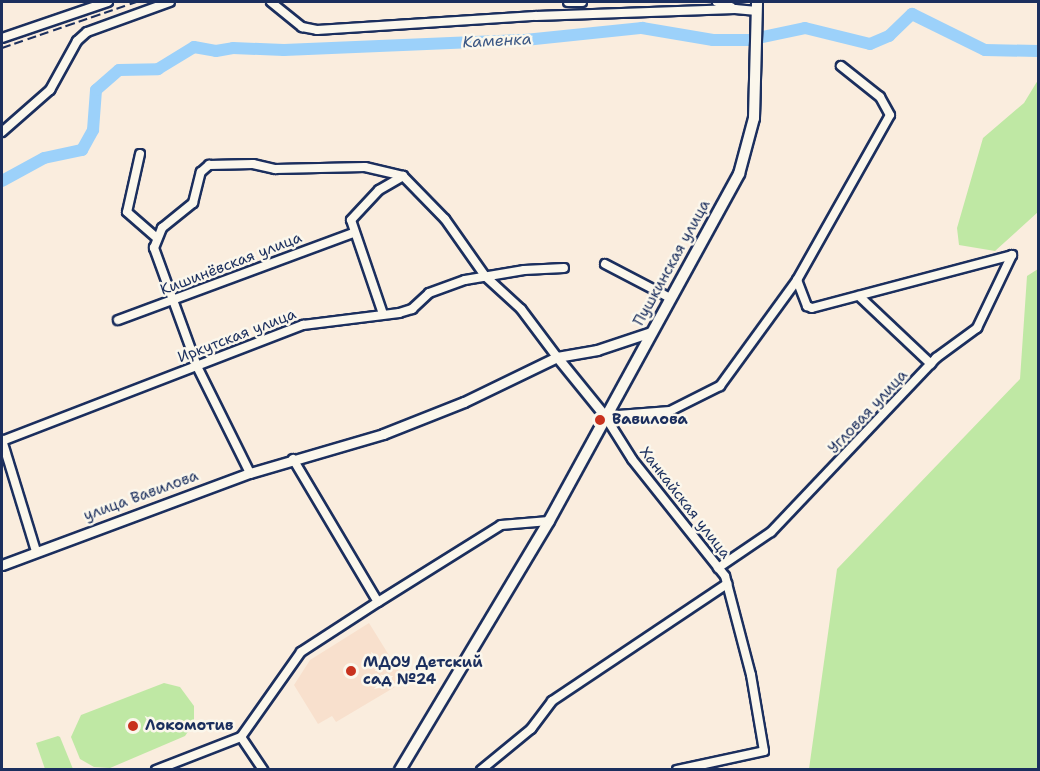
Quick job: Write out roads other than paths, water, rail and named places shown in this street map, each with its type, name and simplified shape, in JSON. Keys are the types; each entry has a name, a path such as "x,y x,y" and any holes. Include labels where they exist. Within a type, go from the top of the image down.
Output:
{"main road":[{"name":"Пушкинская улица","path":"400,770 549,521 739,174 754,118 757,12"}],"street":[{"path":"2,38 108,2"},
{"path":"2,132 50,90 77,41 87,32 170,2"},
{"path":"271,2 302,27 317,30 536,16 735,9 757,12"},
{"path":"568,2 582,2"},
{"path":"717,2 735,9"},
{"path":"250,473 197,366 155,252 156,237 193,203 201,172 215,163 275,169 365,167 403,176 446,219 485,276 521,309 605,416 670,411 720,386 797,280 890,115 880,96 841,66"},
{"path":"140,154 127,212 156,237"},
{"path":"382,314 353,233 352,215 403,176"},
{"name":"Кишинёвская улица","path":"118,320 353,233"},
{"name":"Угловая улица","path":"718,568 771,532 931,364 976,328 1012,255 859,296"},
{"path":"605,264 670,298"},
{"name":"Иркутская улица","path":"2,440 303,325 412,309 438,289 485,276 564,268"},
{"path":"797,280 809,309 859,296 931,364"},
{"name":"улица Вавилова","path":"2,565 250,473 383,434 464,402 557,357 597,350 651,332"},
{"name":"Ханкайская улица","path":"605,416 632,459 718,568 727,584 751,675 764,751 677,770"},
{"path":"2,440 36,551"},
{"path":"293,459 378,602"},
{"path":"156,770 241,737 301,652 378,602 501,525 549,521"},
{"path":"481,770 531,729 552,701 727,584"},
{"path":"241,737 263,770"}],"waterway":[{"name":"Каменка","path":"2,181 44,158 82,150 93,130 96,90 119,70 158,69 194,47 216,51 233,48 284,50 525,40 642,28 713,40 749,40 805,28 870,44 889,36 912,14 985,50 1038,51"}],"railway":[{"path":"2,48 136,2"}],"place":[{"name":"Вавилова","path":"600,420"},
{"name":"МДОУ Детский сад №24","path":"351,671"},
{"name":"Локомотив","path":"133,726"}]}
